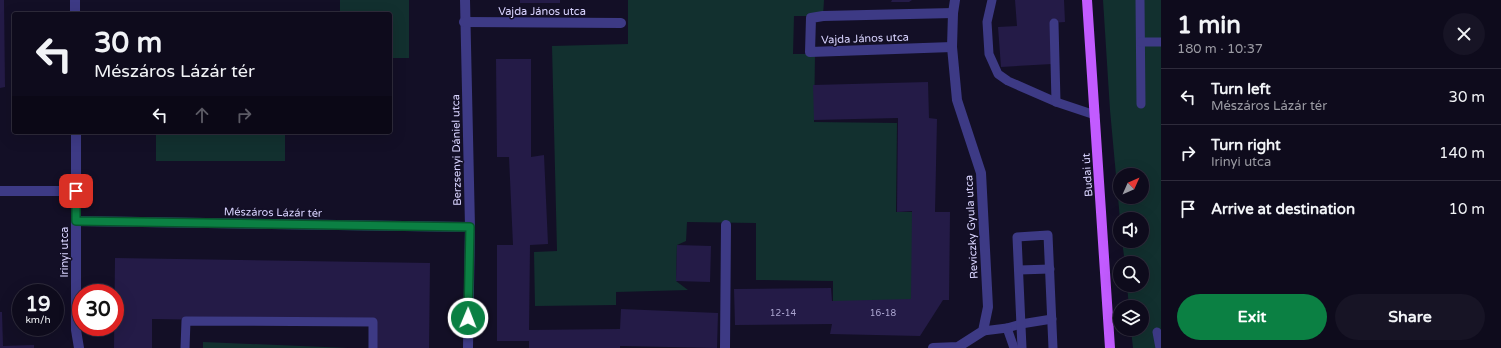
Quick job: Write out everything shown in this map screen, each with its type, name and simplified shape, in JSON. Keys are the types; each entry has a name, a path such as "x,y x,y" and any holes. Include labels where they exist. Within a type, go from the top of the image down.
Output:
{"main road":[{"name":"Budai út","path":"1087,0 1110,348"}],"street":[{"path":"75,0 75,12"},
{"name":"Berzsenyi Dániel utca","path":"465,0 464,22 470,227 468,348"},
{"name":"Reviczky Gyula utca","path":"955,0 952,47 957,100 982,173 988,307 983,331"},
{"name":"Vajda János utca","path":"952,47 810,52 811,18 823,16 953,13"},
{"name":"Vajda János utca","path":"464,22 621,22"},
{"name":"Irinyi utca","path":"76,134 76,330 79,348"},
{"path":"0,191 76,191"},
{"name":"Mészáros Lázár tér","path":"76,221 470,227"},
{"path":"725,348 726,225"},
{"path":"933,348 958,347 983,331"}],"lane":[{"path":"992,0 988,22 989,54 998,74 1008,81 1056,102 1095,115"},
{"path":"1140,0 1141,104"},
{"path":"1054,23 1056,102"},
{"path":"1141,42 1161,42"},
{"path":"1022,348 1017,237 1048,235 1053,348"},
{"path":"1019,270 1050,269"},
{"path":"983,331 1052,319"},
{"path":"185,348 186,321 373,322 373,348"},
{"path":"1007,328 1014,348"},
{"path":"1157,332 1160,348"}],"green space":[{"path":"340,0 409,0 409,58 392,58 392,12 340,12"},
{"path":"628,0 824,0 823,16 794,16 793,54 815,54 814,122 897,123 896,212 914,212 913,302 833,301 833,281 756,280 756,223 687,222 686,241 677,245 676,281 688,290 616,292 616,305 535,306 534,252 557,251 552,46 628,44"},
{"path":"1103,0 1161,0 1161,348 1133,348 1132,336 1149,336 1149,300 1128,300 1128,292 1149,292 1149,256 1124,256 1123,248 1149,248 1149,212 1119,212 1119,204 1149,204 1149,168 1115,168"},
{"path":"156,134 285,134 285,161 156,161"},
{"path":"203,342 348,348 203,348"}],"building":[{"path":"0,0 4,0 5,87 0,88"},
{"path":"520,0 560,0 560,3 520,3"},
{"path":"892,0 912,0 909,2 891,2"},
{"path":"1015,0 1064,0 1065,22 1050,23 1052,64 1001,67 998,27 1017,26"},
{"path":"496,59 531,59 531,157 544,155 548,244 530,245 529,330 620,329 621,309 718,313 717,348 620,346 620,348 529,348 529,341 497,341 497,245 513,245 509,157 497,157"},
{"path":"928,82 929,118 937,119 935,212 950,212 949,300 943,300 920,336 830,334 832,324 735,325 734,289 831,288 832,301 911,299 912,211 897,212 898,118 814,120 813,85"},
{"path":"677,245 711,246 710,282 676,281"},
{"path":"115,258 430,263 429,348 373,348 373,322 152,319 152,348 114,348 114,336 124,336 124,284 115,284"},
{"path":"0,312 2,312 3,346 34,345 34,348 0,348"}],"route":[{"path":"76,191 76,221 470,227 468,318"}]}
